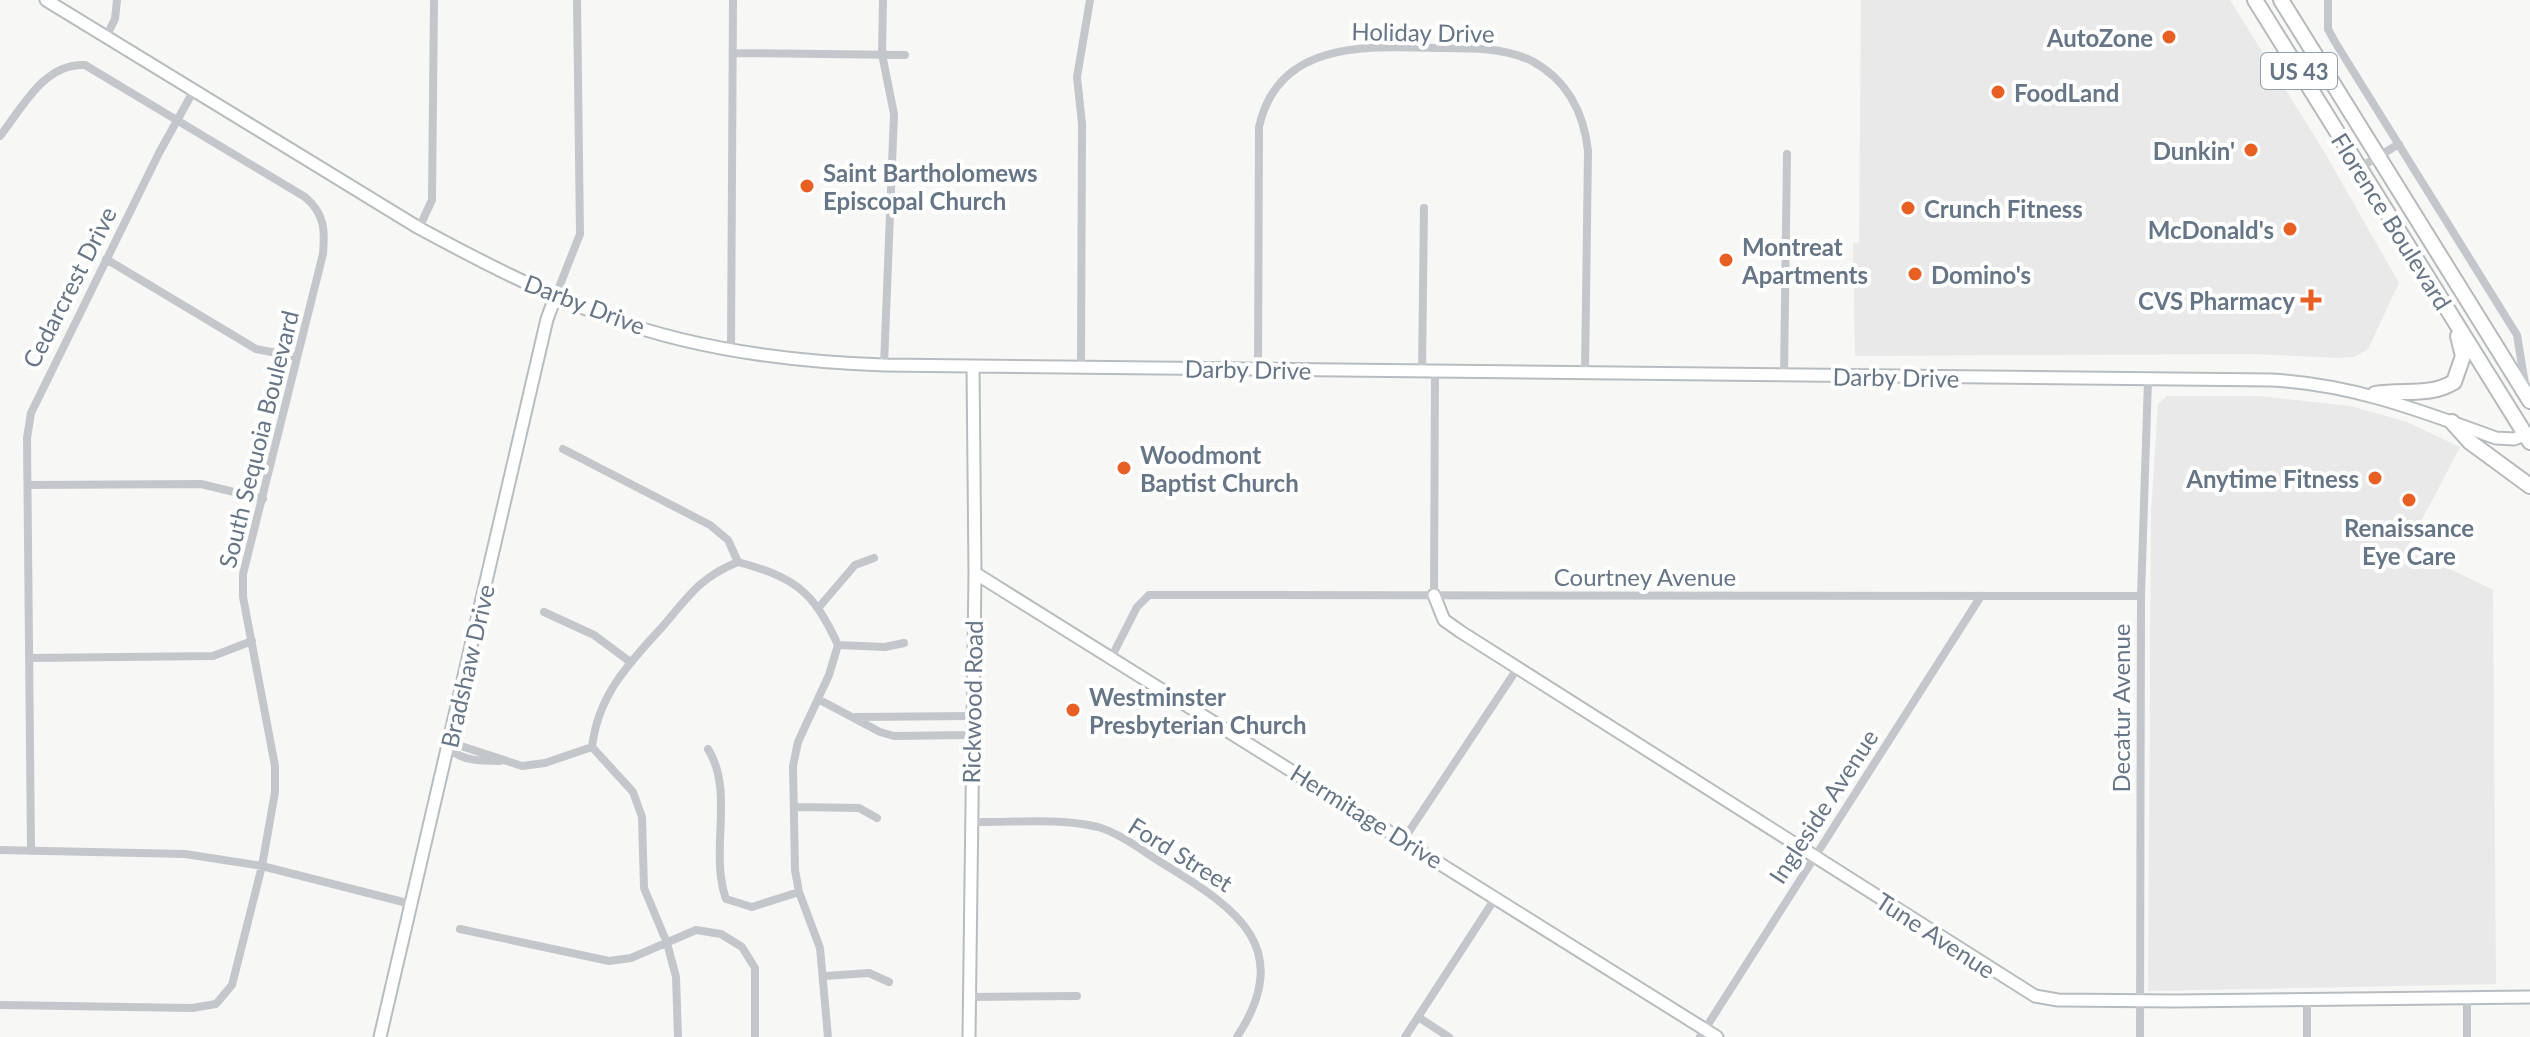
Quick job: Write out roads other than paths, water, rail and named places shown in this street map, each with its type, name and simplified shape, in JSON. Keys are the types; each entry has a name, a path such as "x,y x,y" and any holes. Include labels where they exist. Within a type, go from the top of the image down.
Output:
{"highway":[{"name":"Florence Boulevard","path":"2279,0 2528,398"},
{"name":"Florence Boulevard","path":"2258,6 2455,324 2529,437"},
{"path":"2375,394 2400,390 2439,391 2454,382 2463,356 2455,324"},
{"path":"2452,422 2470,442 2530,486"}],"main road":[{"name":"Darby Drive","path":"46,0 419,228 609,318 731,348 884,365 2294,382 2375,394 2496,438 2529,437"},
{"path":"2258,6 2279,0"},
{"name":"Bradshaw Drive","path":"380,1037 547,319 556,295"},
{"name":"Rickwood Road","path":"969,1037 975,573 973,366"},
{"name":"Hermitage Drive","path":"975,573 1110,660 1496,897 1702,1033 1717,1037"},
{"name":"Tune Avenue","path":"1434,595 1444,620 1517,669 1815,855 2024,991 2058,1000 2530,997"}],"street":[{"path":"106,37 115,19 117,0"},
{"path":"419,228 432,200 434,0"},
{"path":"556,295 580,234 577,0"},
{"path":"731,348 733,0"},
{"path":"883,0 882,54 894,114 884,365"},
{"path":"1081,367 1082,124 1077,77 1090,0"},
{"path":"2328,0 2328,29 2517,335 2528,398"},
{"name":"Holiday Drive","path":"1258,370 1259,127 1267,104 1288,75 1318,56 1353,48 1412,47 1483,49 1519,56 1550,74 1574,100 1583,122 1588,151 1585,373"},
{"path":"733,53 905,55"},
{"name":"South Sequoia Boulevard","path":"0,136 48,76 72,65 85,65 305,197 321,216 323,254 243,574 243,597 276,779 262,866 232,985 216,1004 192,1008 0,1005"},
{"name":"Cedarcrest Drive","path":"31,851 27,438 31,413 106,259 194,90"},
{"path":"2359,168 2399,144"},
{"path":"1784,376 1787,154"},
{"path":"1422,372 1424,208"},
{"path":"106,259 256,349 297,357"},
{"path":"1434,595 1435,372"},
{"name":"Decatur Avenue","path":"2140,1037 2141,596 2148,380"},
{"path":"563,449 710,525 728,540 738,562"},
{"path":"29,485 201,484 263,499"},
{"path":"820,606 855,565 874,558"},
{"path":"592,747 600,709 629,661 699,582 738,562 768,571 820,606 838,645 796,750 793,766 795,870 799,892 820,948 825,976 828,1037"},
{"name":"Courtney Avenue","path":"1110,660 1137,607 1149,595 2141,596"},
{"name":"Ingleside Avenue","path":"1702,1033 1981,596"},
{"path":"544,612 594,635 629,661"},
{"path":"30,658 213,656 252,641"},
{"path":"838,645 885,647 904,643"},
{"path":"1404,839 1517,669"},
{"path":"818,699 880,732 894,736 971,735"},
{"path":"855,717 971,716"},
{"path":"448,748 456,755 479,761 504,761 522,766 545,763 592,747"},
{"path":"592,747 633,792 642,817 644,888 667,943 676,977 678,1037"},
{"path":"708,749 719,766 719,879 726,899 752,907 799,892"},
{"path":"795,807 859,808 877,818"},
{"name":"Ford Street","path":"970,822 1060,823 1099,827 1225,903 1243,920 1254,941 1259,964 1259,988 1237,1037"},
{"path":"0,850 185,854 262,866 411,904"},
{"path":"1405,1037 1496,897"},
{"path":"460,929 609,961 631,958 696,930 721,934 742,947 755,968 755,1037"},
{"path":"825,976 869,973 889,982"},
{"path":"970,997 1077,996"},
{"path":"2467,998 2467,1037"},
{"path":"2307,999 2307,1037"},
{"path":"1418,1017 1449,1037"}],"place":[{"name":"AutoZone","path":"2169,37"},
{"name":"FoodLand","path":"1998,92"},
{"name":"Dunkin'","path":"2251,150"},
{"name":"Saint Bartholomews Episcopal Church","path":"807,186"},
{"name":"Crunch Fitness","path":"1908,208"},
{"name":"McDonald's","path":"2290,229"},
{"name":"Montreat Apartments","path":"1726,260"},
{"name":"Domino's","path":"1915,274"},
{"name":"CVS Pharmacy","path":"2311,300"},
{"name":"Woodmont Baptist Church","path":"1124,468"},
{"name":"Anytime Fitness","path":"2375,478"},
{"name":"Renaissance Eye Care","path":"2409,500"},
{"name":"Westminster Presbyterian Church","path":"1073,710"}]}
